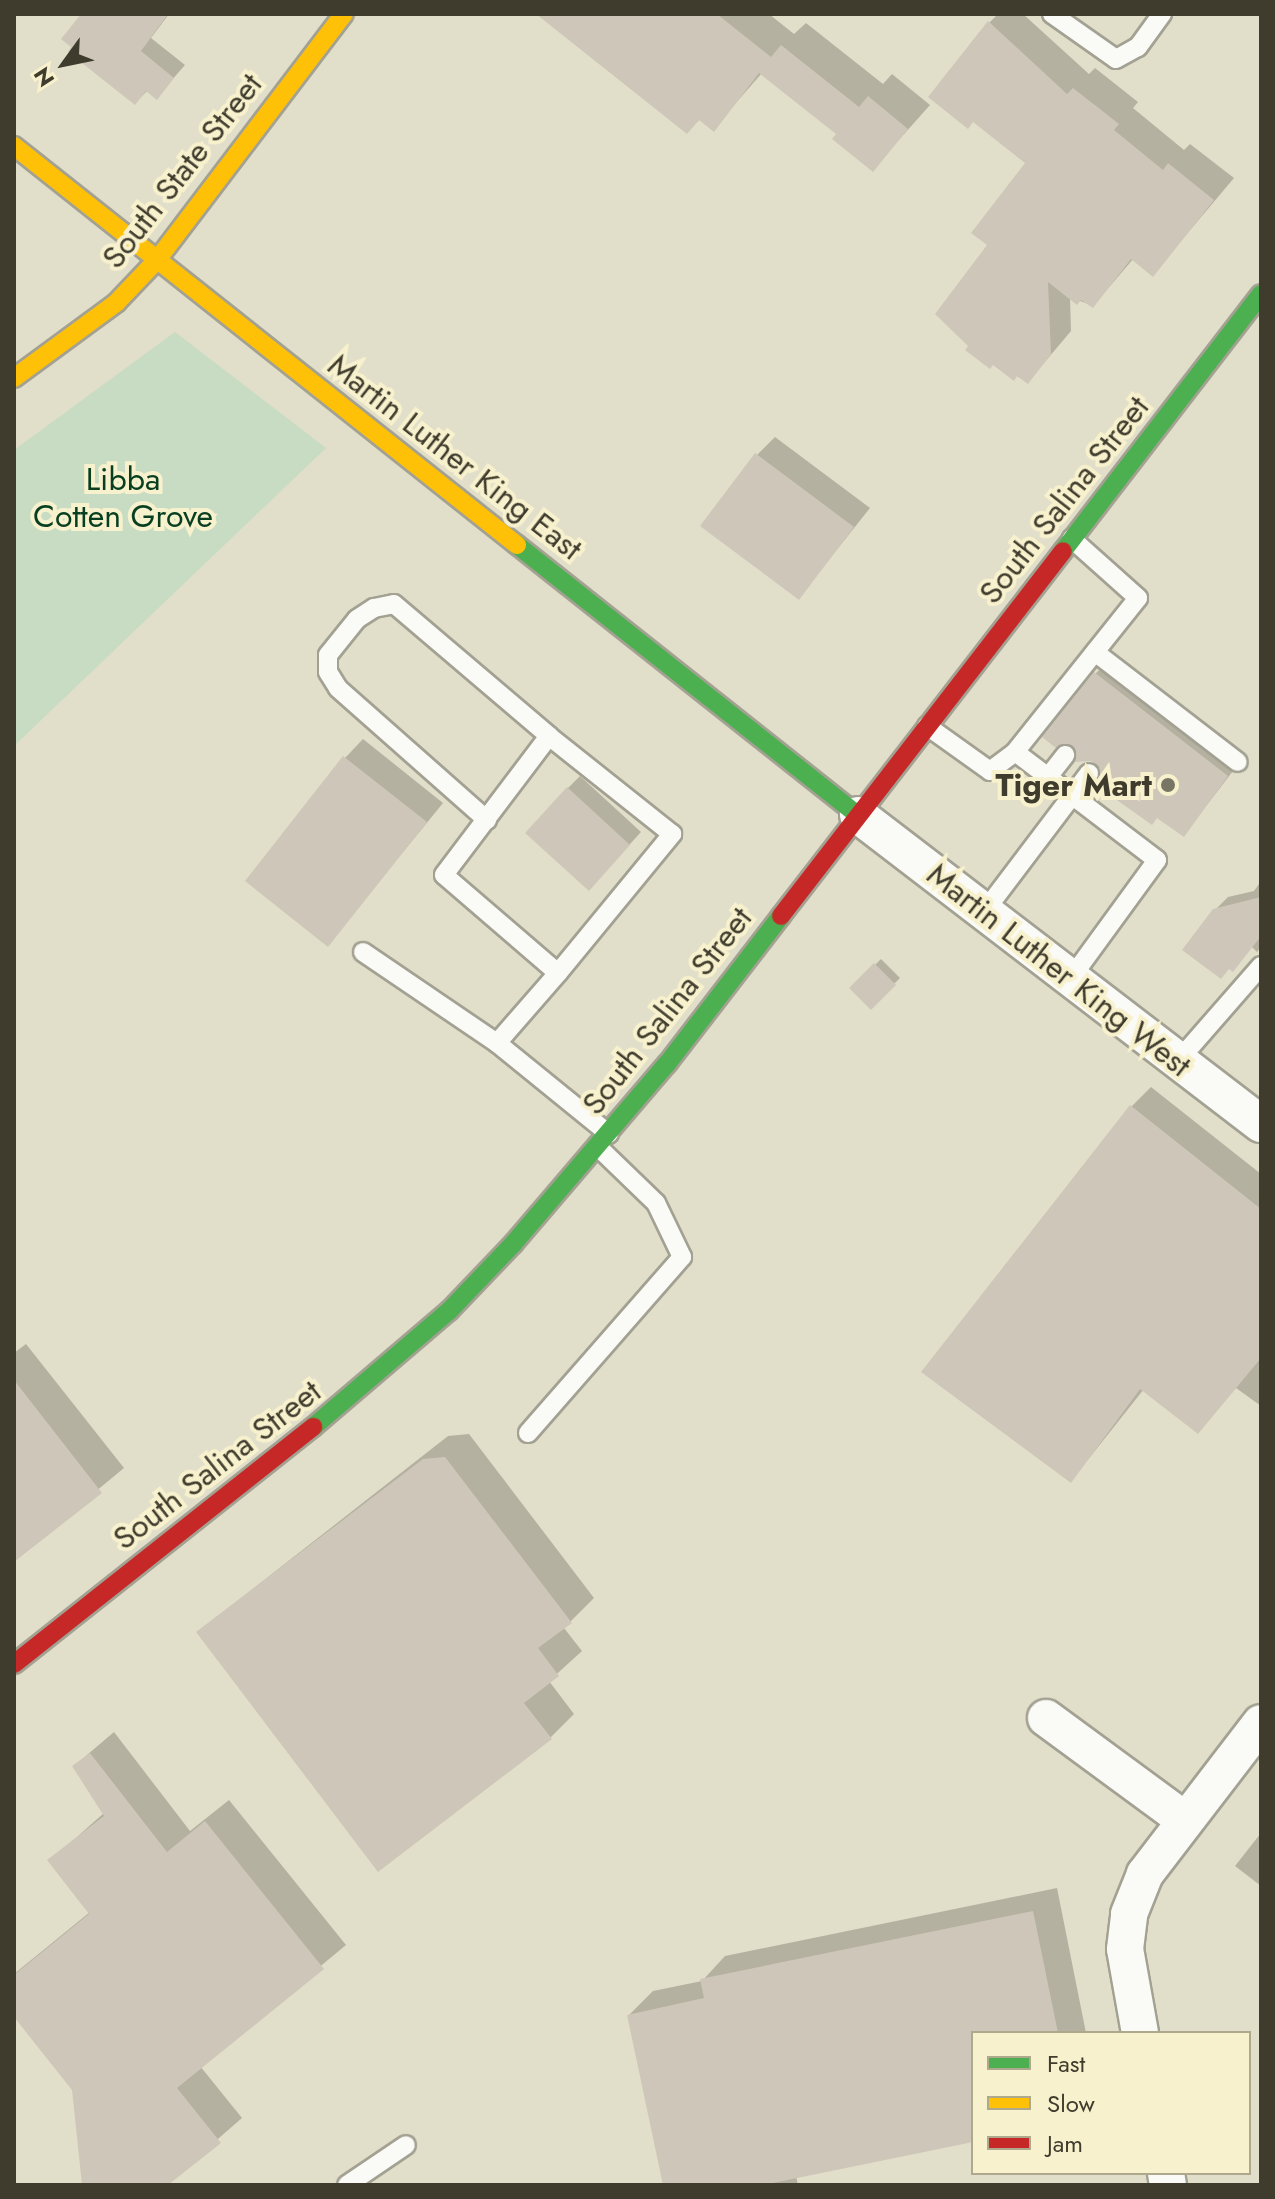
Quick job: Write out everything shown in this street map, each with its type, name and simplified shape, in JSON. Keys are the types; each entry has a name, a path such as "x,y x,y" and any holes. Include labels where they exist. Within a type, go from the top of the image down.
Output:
{"main road":[{"name":"South State Street","path":"14,378 116,303 157,260 344,14"},
{"name":"Martin Luther King East","path":"14,146 858,815"},
{"name":"South Salina Street","path":"14,1664 352,1396 438,1320 603,1140 1261,294"}],"street":[{"name":"Martin Luther King West","path":"858,815 1261,1124"},
{"path":"1046,1718 1185,1820"},
{"path":"1140,2031 1125,1949 1129,1914 1145,1874 1261,1723"}],"lane":[{"path":"1052,14 1116,59 1138,47 1162,14"},
{"path":"927,726 990,771 1015,752 1138,598 1072,539"},
{"path":"487,820 338,688 328,672 328,655 357,619 374,608 394,604 549,736 672,834 497,1043"},
{"path":"1095,652 1123,684 1146,702 1238,762"},
{"path":"549,736 444,875 558,973"},
{"path":"1015,752 1157,860 1071,978"},
{"path":"1048,777 1065,755"},
{"path":"984,912 1089,773"},
{"path":"363,952 497,1043 603,1140 656,1203 682,1257 528,1433"},
{"path":"1178,1061 1261,966"},
{"path":"347,2185 406,2145"}],"green space":[{"name":"Libba Cotten Grove","path":"175,332 326,448 14,746 14,450"}],"building":[{"path":"81,14 168,14 141,51 174,78 157,100 146,91 135,105 68,52 71,47 61,39"},
{"path":"536,14 717,14 771,57 781,45 859,107 868,96 908,129 873,172 832,139 836,134 759,73 714,132 699,120 687,134"},
{"path":"988,21 1067,94 1073,88 1119,124 1114,130 1163,170 1168,163 1214,200 1153,277 1131,259 1093,308 1081,300 1077,305 1048,282 1051,354 1028,384 1017,376 1014,381 993,365 990,369 965,350 968,346 935,314 987,245 971,233 1025,163 973,122 968,129 928,97"},
{"path":"755,453 854,527 799,600 700,526"},
{"path":"1094,672 1228,776 1184,837 1157,818 1152,825 1107,793 1110,789 1098,780 1100,768 1091,761 1075,762 1072,745 1056,748 1042,737"},
{"path":"343,756 427,822 328,947 245,881"},
{"path":"567,787 630,845 589,891 525,833"},
{"path":"1261,897 1261,936 1233,972 1229,969 1221,979 1182,950 1213,909"},
{"path":"874,963 896,985 871,1010 849,988"},
{"path":"1130,1105 1261,1209 1261,1358 1198,1434 1140,1389 1071,1483 921,1372"},
{"path":"14,1380 102,1493 14,1562"},
{"path":"445,1457 572,1623 538,1648 559,1676 524,1703 552,1739 378,1872 196,1632 423,1459"},
{"path":"90,1753 167,1852 205,1821 324,1969 177,2088 221,2143 168,2185 82,2185 72,2090 14,2017 14,1975 89,1914 47,1860 104,1816 72,1766"},
{"path":"1033,1911 1058,2031 971,2031 971,2142 763,2185 663,2185 627,2015 704,1998 700,1979"}],"traffic: fast":[{"path":"1063,551 1261,294"},
{"path":"517,545 858,815"},
{"path":"313,1427 449,1311 513,1244 667,1064 781,916"}],"traffic: slow":[{"path":"14,378 116,303 157,260 344,14"},
{"path":"14,146 517,545"}],"traffic: jam":[{"path":"781,916 1063,551"},
{"path":"14,1664 313,1427"}],"place":[{"name":"Tiger Mart","path":"1168,785"}]}
